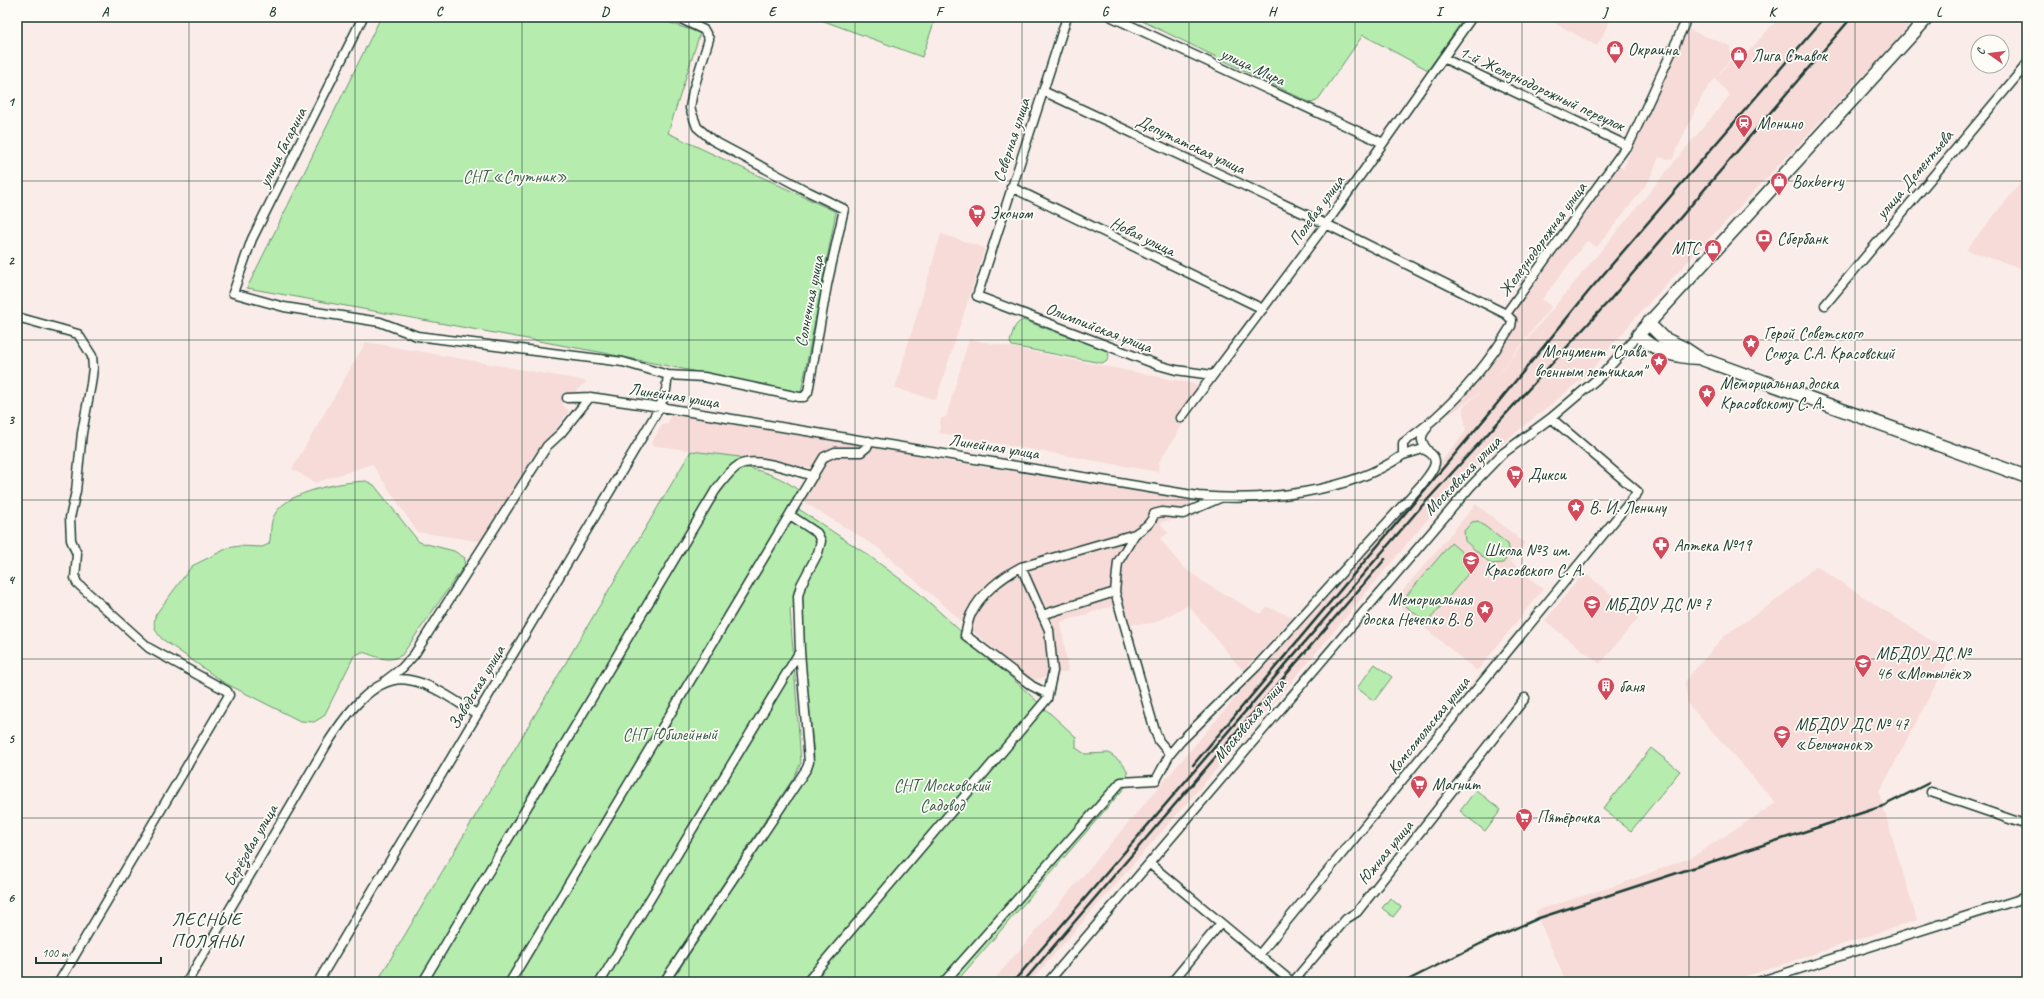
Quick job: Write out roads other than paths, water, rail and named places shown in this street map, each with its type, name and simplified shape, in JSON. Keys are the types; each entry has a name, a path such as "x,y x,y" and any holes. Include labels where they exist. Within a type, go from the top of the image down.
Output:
{"street":[{"name":"улица Гагарина","path":"363,17 252,239 233,293 284,307 380,322 417,336 623,362 668,375"},
{"name":"Солнечная улица","path":"668,375 704,377 804,397 808,392 815,346 844,209 712,140 697,127 690,108 693,91 709,39 704,30 677,17"},
{"name":"Северная улица","path":"977,296 1067,17"},
{"name":"улица Мира","path":"1112,17 1383,143"},
{"name":"Полевая улица","path":"1181,418 1326,224 1472,17"},
{"name":"Московская улица","path":"1048,982 1471,486 1502,454 1551,418 1603,374 1928,17"},
{"name":"Железнодорожная улица","path":"1403,451 1403,443 1434,419 1454,398 1505,337 1512,326 1512,320 1506,314 1628,146 1685,21"},
{"name":"1-й Железнодорожный переулок","path":"1442,58 1628,146"},
{"name":"улица Дементьева","path":"1825,305 2027,64"},
{"name":"Депутатская улица","path":"1043,91 1326,224 1506,314"},
{"name":"Новая улица","path":"1011,187 1262,309"},
{"name":"Олимпийская улица","path":"977,296 1158,365 1176,370 1212,375"},
{"path":"17,317 78,334 92,356 91,384 83,426 76,491 70,518 70,534 77,554 75,578 77,583 149,648 227,691 229,695 59,982"},
{"path":"1648,324 1663,338 1684,348 1699,358 2027,477"},
{"path":"1638,335 1650,346 1680,357 1699,358"},
{"name":"Заводская улица","path":"318,982 660,407 668,375"},
{"name":"Линейная улица","path":"567,398 590,397 660,407 1220,498 1274,496 1312,490 1342,482 1370,472 1393,462 1403,451"},
{"name":"Берёзовая улица","path":"187,982 342,720 359,702 402,668 414,655 546,446 561,432 590,397"},
{"name":"Комсомольская улица","path":"1260,955 1638,492 1551,418"},
{"path":"944,982 1121,782 1156,780 1170,754 1181,741 1256,667 1423,483 1434,467 1436,460 1422,443 1421,437 1434,419"},
{"path":"510,982 827,454 835,452 862,452 867,447 869,441"},
{"path":"1403,451 1428,451"},
{"path":"423,982 715,491 725,478 738,466 751,463 760,463 813,476"},
{"path":"1048,694 1032,686 965,635 971,614 977,605 1007,575 1021,567 1135,534 1146,527 1152,520 1154,514 1162,512 1184,514 1220,498"},
{"path":"664,982 807,768 809,757 800,651 798,591 818,553 821,541 817,533 790,515"},
{"path":"1135,534 1118,562 1115,592 1154,731 1159,741 1170,754"},
{"path":"807,982 1045,704 1053,671 1049,630 1021,567"},
{"path":"1042,615 1115,592"},
{"path":"600,982 800,651"},
{"path":"381,684 399,679 421,683 477,714"},
{"name":"Южная улица","path":"1260,955 1292,982 1346,920 1357,912 1525,698"},
{"path":"1931,792 2027,825"},
{"path":"1150,864 1260,955"},
{"path":"1758,982 2027,897"},
{"path":"1172,982 1221,923"}],"railway":[{"path":"1193,765 1487,416 1589,291 1825,17"},
{"path":"1013,982 1420,508 1609,301 1852,17"},
{"path":"1023,982 1385,559"},
{"path":"1404,982 1482,943 1539,918 1883,806 1929,783"}],"place":[{"name":"Окраина","path":"1615,64"},
{"name":"Лига Ставок","path":"1739,70"},
{"name":"Монино","path":"1744,138"},
{"name":"Boxberry","path":"1779,196"},
{"name":"Эконом","path":"977,228"},
{"name":"Сбербанк","path":"1764,253"},
{"name":"МТС","path":"1713,263"},
{"name":"Герой Советского Союза С.А. Красовский","path":"1751,358"},
{"name":"Монумент \"Слава военным летчикам\"","path":"1659,376"},
{"name":"Мемориальная доска Красовскому С. А.","path":"1707,408"},
{"name":"Дикси","path":"1515,489"},
{"name":"В. И. Ленину","path":"1576,522"},
{"name":"Аптека №19","path":"1661,560"},
{"name":"Школа №3 им. Красовского С. А.","path":"1471,575"},
{"name":"МБДОУ ДС № 7","path":"1592,619"},
{"name":"Мемориальная доска Нечепко В. В","path":"1485,624"},
{"name":"МБДОУ ДC № 46 «Мотылёк»","path":"1863,678"},
{"name":"баня","path":"1606,701"},
{"name":"МБДОУ ДС № 47 «Бельчонок»","path":"1782,749"},
{"name":"Магнит","path":"1419,799"},
{"name":"Пятёрочка","path":"1524,832"}],"district":[{"name":"ЛЕСНЫЕ ПОЛЯНЫ","path":"207,929"}],"park label":[{"name":"СНТ «Спутник»","path":"515,176"},
{"name":"СНТ Юбилейный","path":"670,734"},
{"name":"СНТ Московский Садовод","path":"942,795"}]}
